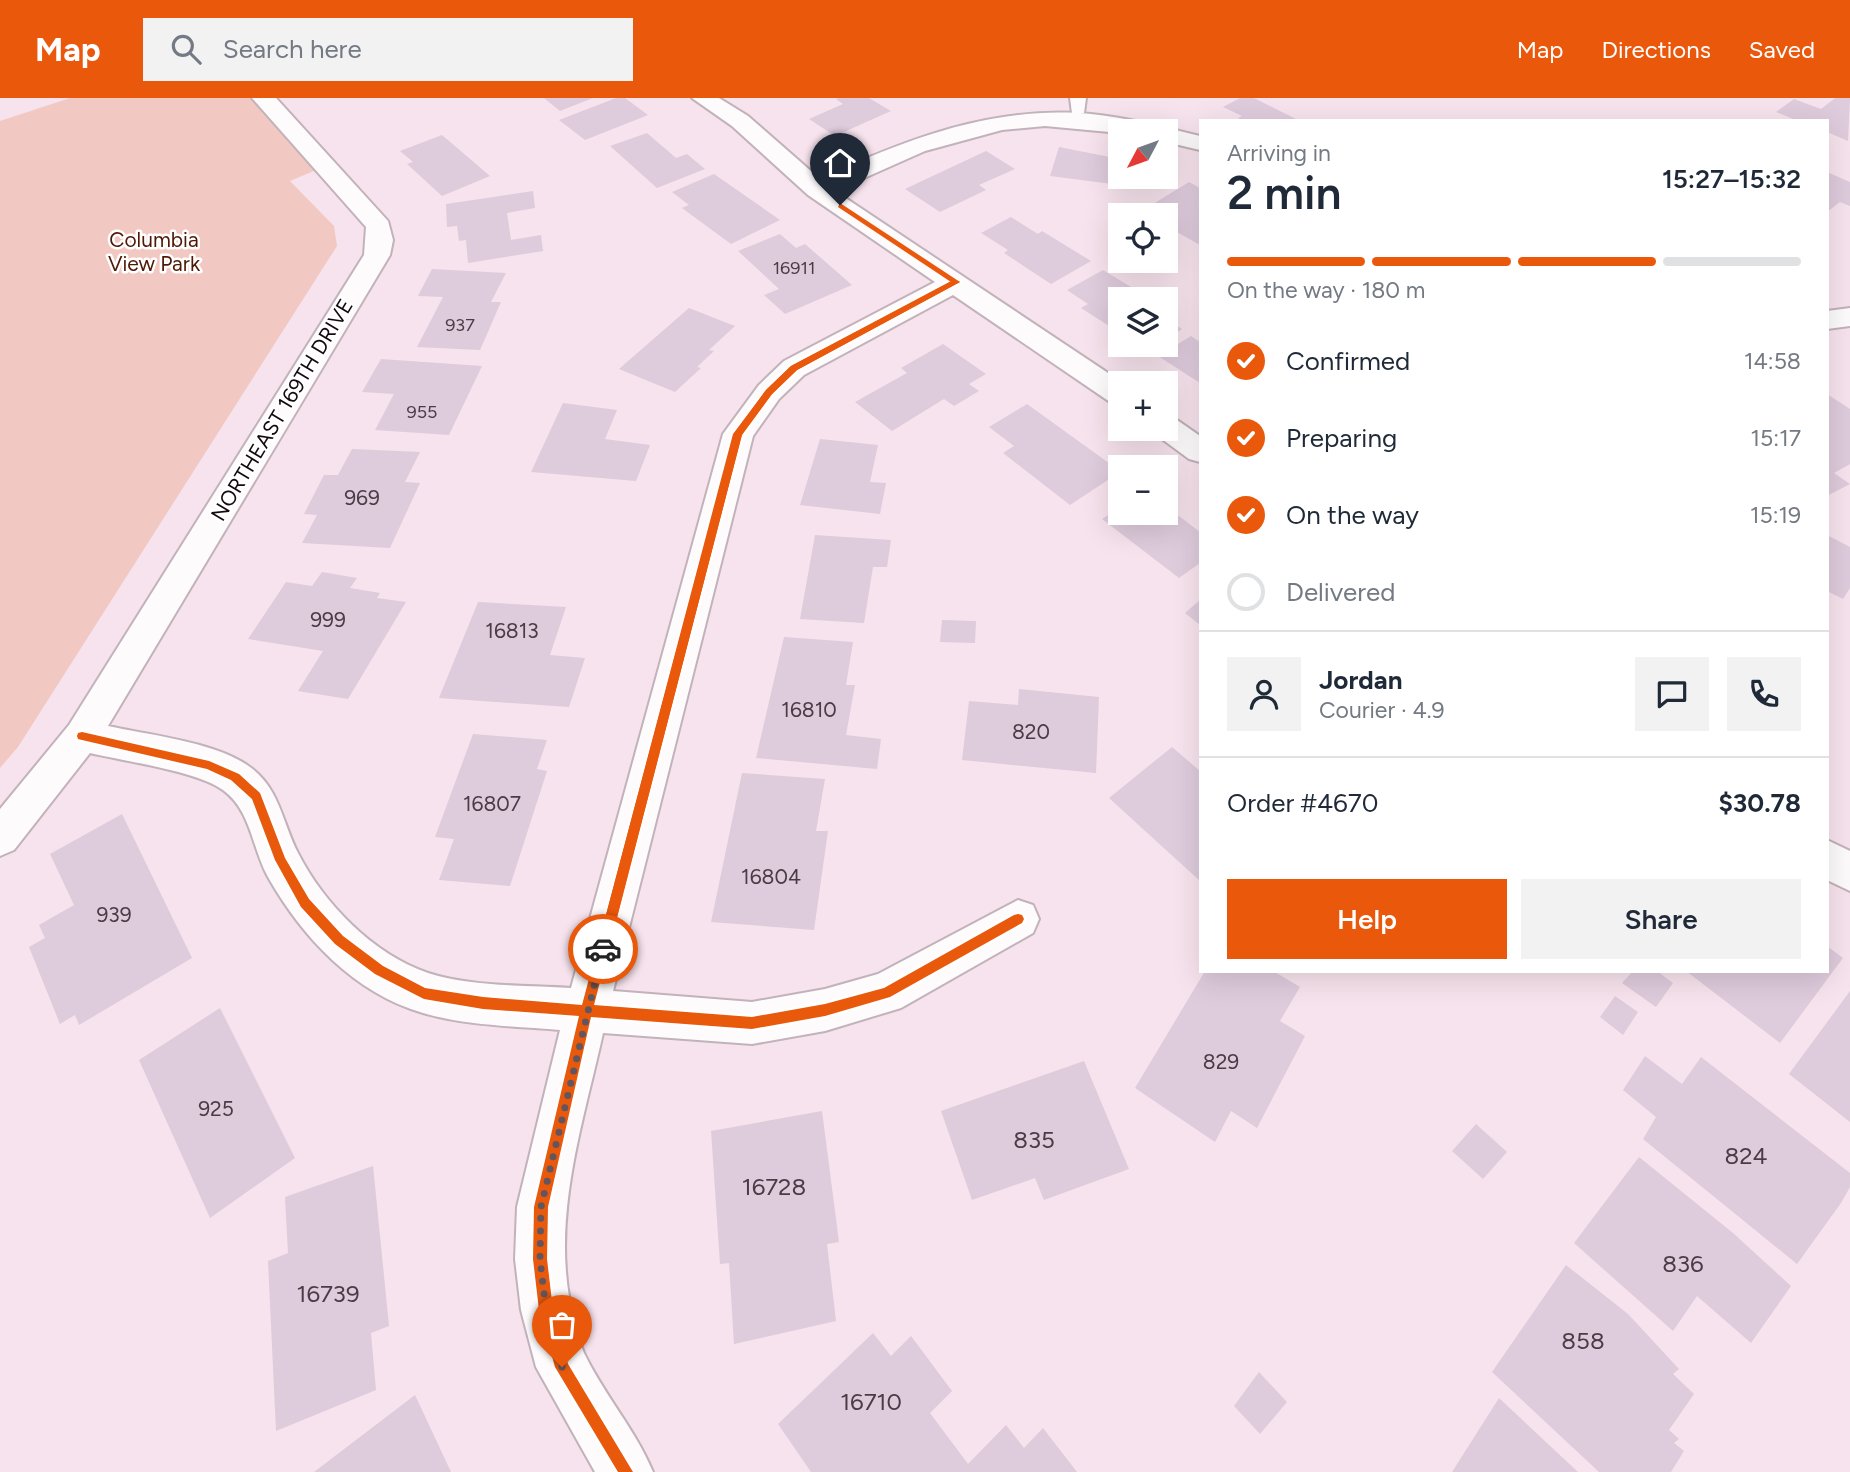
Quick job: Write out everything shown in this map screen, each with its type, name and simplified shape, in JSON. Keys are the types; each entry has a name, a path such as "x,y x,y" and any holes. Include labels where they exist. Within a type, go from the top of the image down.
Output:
{"street":[{"name":"NORTHEAST 169TH DRIVE","path":"0,838 82,736 377,255 379,226 263,98"},
{"path":"703,98 740,121 817,190 1108,388"},
{"path":"817,190 946,129 974,119 1019,109 1078,104 1199,143"},
{"path":"626,1472 562,1367 546,1310 540,1259 541,1207 586,1012 738,434 769,392 794,368 956,282"},
{"path":"1829,320 1850,317"},
{"path":"1178,435 1199,450"},
{"path":"82,736 209,765 235,777 256,796 280,860 305,904 339,940 379,970 424,993 483,1003 752,1023 825,1010 886,993 1018,919"},
{"path":"1829,859 1850,873"}],"green space":[{"name":"Columbia View Park","path":"70,98 258,98 328,165 290,181 334,226 337,246 18,747 0,768 0,121"}],"building":[{"path":"544,98 593,98 560,111"},
{"path":"616,98 625,98 648,115 585,140 559,120"},
{"path":"869,98 891,111 835,136 809,119 843,104 836,99"},
{"path":"1240,98 1254,98 1296,119 1240,119 1238,118 1242,116 1223,107"},
{"path":"1835,98 1850,98 1848,141 1829,133 1829,119 1793,119 1776,112 1794,99 1821,109"},
{"path":"647,133 676,158 687,154 705,169 657,188 610,146"},
{"path":"442,135 490,176 442,196 407,164 413,162 400,151"},
{"path":"1059,147 1108,157 1108,183 1050,176"},
{"path":"986,151 1015,169 979,185 986,190 940,212 905,189"},
{"path":"1829,173 1850,182 1850,206 1840,202 1829,210"},
{"path":"714,174 780,220 731,244 682,208 689,205 672,192"},
{"path":"1189,182 1199,187 1199,244 1178,233 1178,203 1155,203"},
{"path":"533,191 535,208 507,213 511,240 541,235 543,251 468,263 466,240 459,241 457,226 447,227 446,204"},
{"path":"1011,217 1038,234 1042,231 1091,261 1051,284 1004,253 1008,250 981,233"},
{"path":"780,234 796,248 805,244 852,285 785,314 764,295 779,289 738,251"},
{"path":"432,269 506,273 491,302 501,302 480,350 417,347 443,297 418,296"},
{"path":"1103,270 1131,287 1108,287 1108,325 1081,308 1088,304 1067,290"},
{"path":"689,308 735,326 709,350 714,351 697,367 701,368 675,392 619,369"},
{"path":"1191,336 1199,341 1199,382 1160,357 1178,357 1178,344"},
{"path":"943,344 986,374 969,384 979,391 954,406 944,399 892,431 855,402 907,373 901,368"},
{"path":"381,359 482,366 449,435 375,430 394,394 362,392"},
{"path":"1829,395 1850,409 1850,464 1834,473 1850,484 1829,495"},
{"path":"563,403 617,410 605,439 650,445 636,481 531,472"},
{"path":"1027,404 1108,462 1108,480 1070,505 1003,453 1014,446 989,427"},
{"path":"820,439 878,445 870,482 886,483 880,514 800,505"},
{"path":"352,449 420,452 405,482 420,483 390,548 302,543 317,515 304,514 324,475 338,475"},
{"path":"1178,515 1199,531 1199,564 1179,578 1110,525 1178,525"},
{"path":"815,535 891,540 887,567 873,567 864,623 800,619"},
{"path":"1829,536 1850,547 1850,588 1843,599 1829,592"},
{"path":"322,572 357,578 350,588 380,593 377,598 406,602 348,699 298,691 323,651 248,639 286,582 312,586"},
{"path":"1199,601 1199,624 1185,613"},
{"path":"478,602 566,607 550,655 585,658 569,707 439,698"},
{"path":"942,620 976,621 975,643 940,642"},
{"path":"784,637 853,642 846,685 855,685 846,735 881,739 877,769 756,758"},
{"path":"1019,689 1099,697 1096,773 962,760 969,701 1018,705"},
{"path":"473,734 547,740 537,769 547,771 510,886 439,880 454,839 435,837"},
{"path":"1172,747 1199,770 1199,880 1109,798"},
{"path":"742,773 825,779 816,831 828,831 814,930 711,922"},
{"path":"122,814 192,958 79,1025 75,1015 60,1024 29,947 45,938 39,925 74,905 50,854"},
{"path":"1829,948 1843,958 1780,1043 1689,973 1829,973"},
{"path":"1204,973 1276,973 1300,987 1280,1021 1305,1036 1257,1128 1231,1111 1215,1142 1135,1088"},
{"path":"1631,973 1660,973 1673,983 1656,1007 1622,983"},
{"path":"1850,991 1850,1122 1789,1074"},
{"path":"1615,996 1638,1012 1623,1035 1600,1017"},
{"path":"220,1008 295,1158 210,1218 139,1060"},
{"path":"1645,1056 1682,1084 1701,1057 1850,1173 1850,1187 1841,1203 1797,1264 1643,1139 1656,1117 1623,1090"},
{"path":"1084,1061 1129,1169 1044,1200 1035,1178 972,1200 941,1111"},
{"path":"822,1111 839,1242 827,1244 836,1321 734,1344 729,1263 720,1264 711,1131"},
{"path":"1476,1124 1507,1152 1483,1179 1452,1151"},
{"path":"1639,1157 1733,1233 1791,1286 1751,1343 1697,1296 1673,1331 1574,1243"},
{"path":"373,1166 389,1326 371,1333 376,1390 276,1431 268,1261 288,1253 285,1197"},
{"path":"1566,1265 1628,1314 1679,1369 1673,1374 1694,1394 1669,1430 1679,1439 1674,1443 1684,1451 1671,1472 1599,1472 1492,1372"},
{"path":"873,1333 891,1356 911,1336 952,1391 930,1413 968,1464 1006,1425 1024,1448 1043,1428 1077,1472 811,1472 778,1424"},
{"path":"1259,1372 1287,1402 1260,1434 1234,1406"},
{"path":"415,1395 451,1472 314,1472"},
{"path":"1499,1398 1578,1472 1452,1472"}],"cycle path":[{"path":"626,1472 562,1367 546,1310 540,1259 541,1207 586,1012 738,434 769,392 794,368 956,282"},
{"path":"82,736 209,765 235,777 256,796 280,860 305,903 339,940 379,970 424,993 483,1003 752,1023 825,1010 886,993 1018,919"}],"way so far":[{"path":"562,1367 546,1310 540,1259 541,1207 603,949"}],"route":[{"path":"603,949 738,434 769,392 794,368 956,282 840,205"}]}
